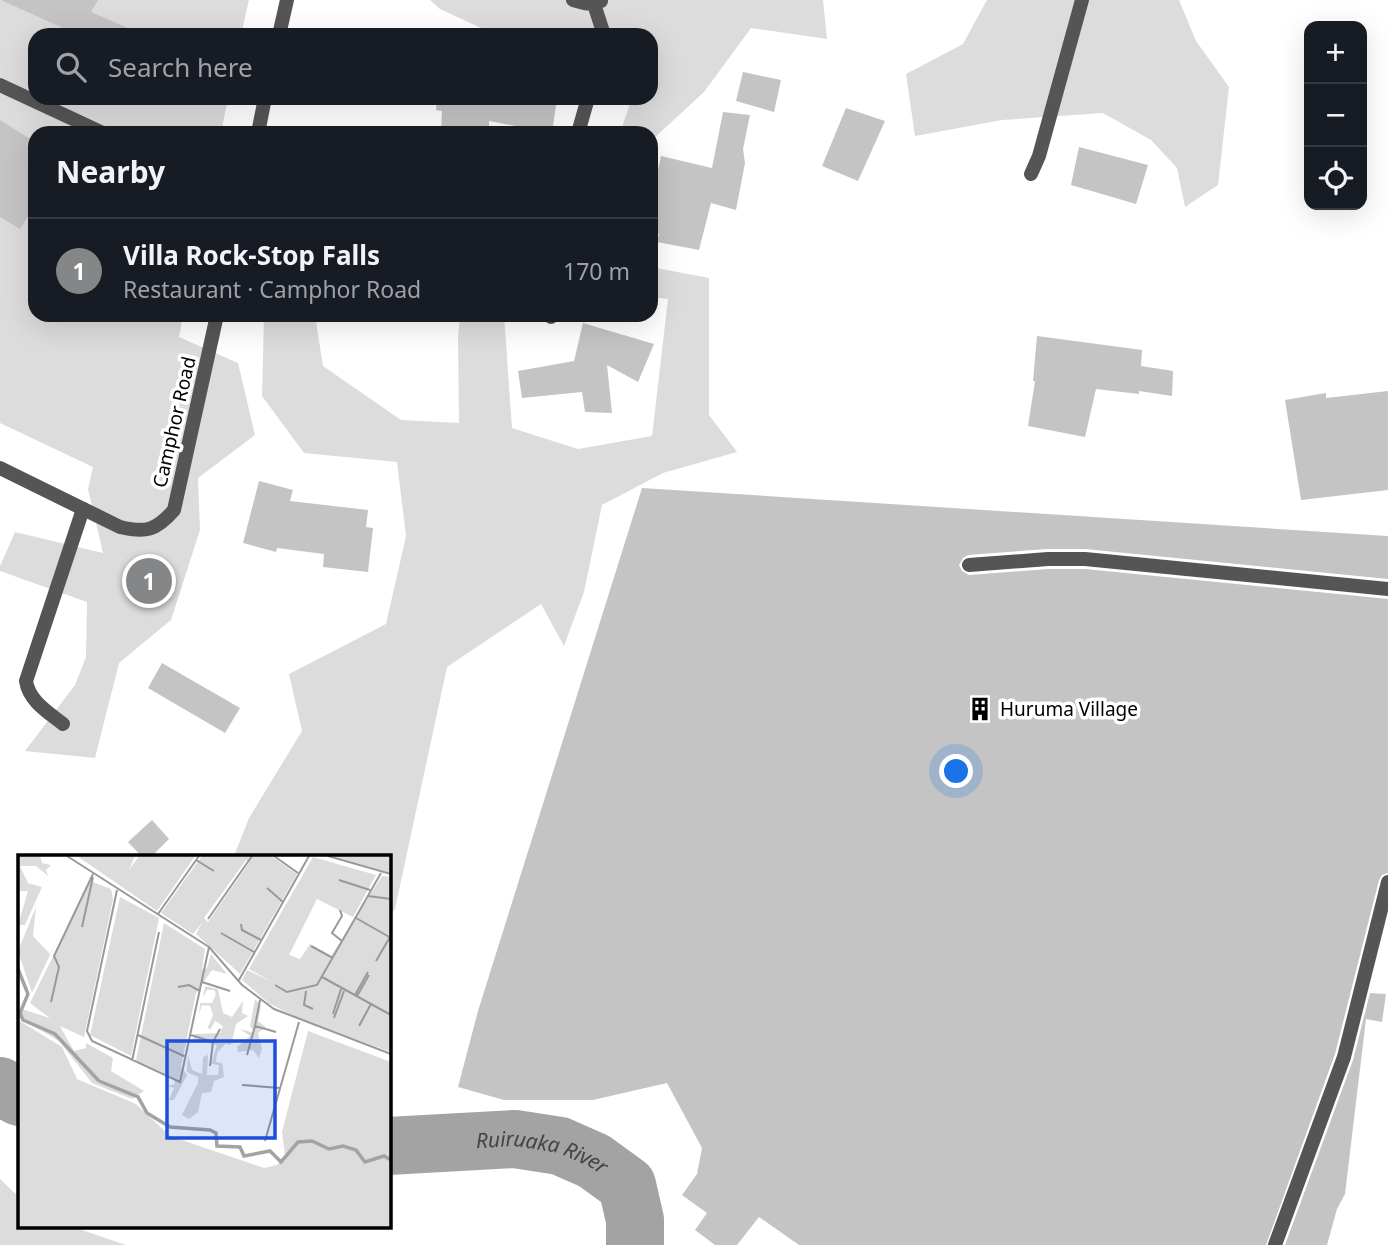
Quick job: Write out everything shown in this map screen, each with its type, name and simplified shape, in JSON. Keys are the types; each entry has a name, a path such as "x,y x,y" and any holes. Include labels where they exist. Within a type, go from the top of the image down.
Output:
{"street":[{"path":"281,28 287,0"},
{"path":"573,0 586,4 598,2 603,28"},
{"path":"1031,174 1039,156 1082,0"},
{"path":"0,85 28,98"},
{"path":"43,105 88,126"},
{"path":"259,126 264,105"},
{"path":"580,126 586,105"},
{"name":"Camphor Road","path":"0,468 120,527 137,531 153,528 165,520 174,510 215,322"},
{"path":"63,724 32,697 26,681 83,509"},
{"path":"969,565 1085,559 1388,589"},
{"path":"1275,1245 1344,1057 1388,882"}],"shaded area":[{"path":"0,0 249,0 243,28 28,28 28,105 227,105 222,126 28,126 28,322 182,322 179,337 238,363 255,435 198,478 200,530 171,620 119,663 95,758 25,751 75,685 86,657 87,602 0,571 15,532 103,553 88,489 93,467 0,423"},
{"path":"430,0 823,0 827,39 751,28 704,92 658,135 658,126 622,126 630,105 658,105 658,28 481,28 440,9"},
{"path":"987,0 1179,0 1196,41 1229,87 1218,185 1185,207 1177,168 1151,140 1103,113 1002,120 915,136 906,74 963,44"},
{"path":"658,268 709,278 709,415 737,452 663,473 602,505 584,592 564,646 541,604 447,667 395,909 390,914 390,855 234,855 249,818 302,731 289,674 386,624 406,536 397,462 304,453 262,396 264,322 316,322 323,366 401,420 459,423 459,322 504,322 512,428 578,449 652,436 668,299 658,298"},
{"path":"0,1179 18,1196 18,1228 76,1228 126,1245 0,1245"}],"building":[{"path":"1,0 98,0 91,12 128,28 63,28"},
{"path":"743,72 781,80 774,112 736,101"},
{"path":"436,105 556,105 553,126 515,126 489,121 489,126 441,126 442,111 436,110"},
{"path":"846,108 885,121 858,181 822,166"},
{"path":"723,112 750,115 736,210 711,203 699,250 658,242 658,170 661,156 712,168"},
{"path":"0,120 28,138 28,216 20,229 0,217"},
{"path":"1079,147 1148,165 1136,204 1071,185"},
{"path":"583,323 654,344 638,382 607,365 612,413 585,412 582,392 522,398 518,371 574,361"},
{"path":"1037,336 1142,350 1141,366 1173,371 1172,396 1096,389 1085,437 1028,426 1035,381"},
{"path":"1388,391 1388,490 1301,500 1285,400 1326,393 1326,398"},
{"path":"259,481 293,490 290,501 368,510 366,527 373,528 368,572 323,567 324,554 277,548 276,552 243,543"},
{"name":"Huruma Village","path":"642,488 1388,536 1388,579 1085,549 968,555 959,565 962,571 969,575 1085,569 1388,599 1388,873 1382,875 1379,880 1335,1054 1266,1245 799,1245 759,1217 737,1245 715,1245 695,1230 707,1213 682,1195 697,1174 702,1148 667,1083 593,1100 504,1100 458,1087 478,1011"},
{"path":"162,663 240,708 225,733 148,688"},
{"path":"152,820 169,839 153,855 140,855 128,842"},
{"path":"1370,993 1386,994 1382,1022 1366,1019 1345,1194 1337,1209 1327,1245 1285,1245 1353,1060"}],"waterway":[{"name":"Ruiruaka River","path":"0,1086 18,1096"},
{"name":"Ruiruaka River","path":"390,1146 515,1139 560,1146 594,1161 627,1185 635,1220 635,1245"}],"place":[{"name":"Villa Rock-Stop Falls","path":"149,581"},
{"name":"Huruma Village","path":"980,709"}]}
